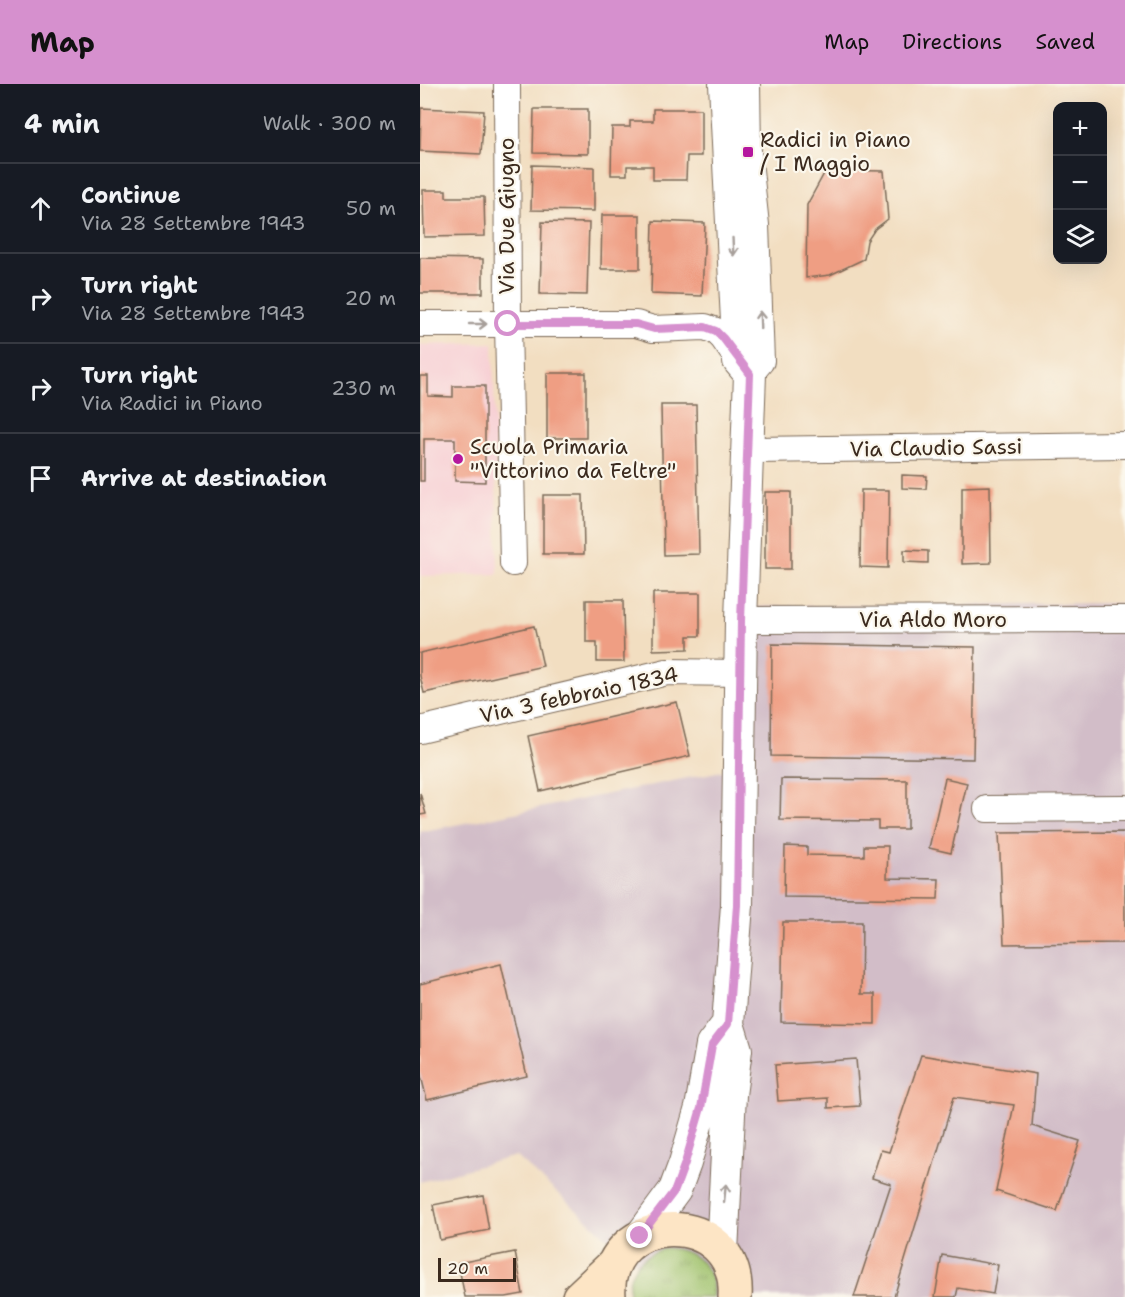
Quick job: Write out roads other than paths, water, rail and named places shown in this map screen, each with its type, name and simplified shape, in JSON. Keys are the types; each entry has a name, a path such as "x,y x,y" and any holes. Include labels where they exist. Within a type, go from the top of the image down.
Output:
{"main road":[{"path":"579,1297 640,1236 657,1230 675,1228 693,1231 708,1239 722,1252 730,1264 735,1297"},
{"path":"609,1297 610,1277 614,1264"}],"street":[{"name":"Via Due Giugno","path":"507,84 508,324 513,563"},
{"path":"722,1252 730,1095 736,1050 728,1024 737,905 741,621 747,450 744,368 725,84"},
{"path":"733,84 736,85 739,209 756,225"},
{"path":"744,368 761,361 756,225 748,152 747,84"},
{"path":"420,324 636,324 654,329 705,327 716,331 723,338 744,368"},
{"name":"Via Claudio Sassi","path":"747,450 1125,446"},
{"name":"Via Aldo Moro","path":"741,621 1125,619"},
{"name":"Via 3 febbraio 1834","path":"420,730 667,672 740,673"},
{"path":"987,809 1125,808"},
{"path":"640,1236 675,1190 701,1108 712,1045 728,1024"}],"place":[{"name":"Radici in Piano / I Maggio","path":"748,152"},
{"name":"Scuola Primaria \"Vittorino da Feltre\"","path":"458,459"}]}
